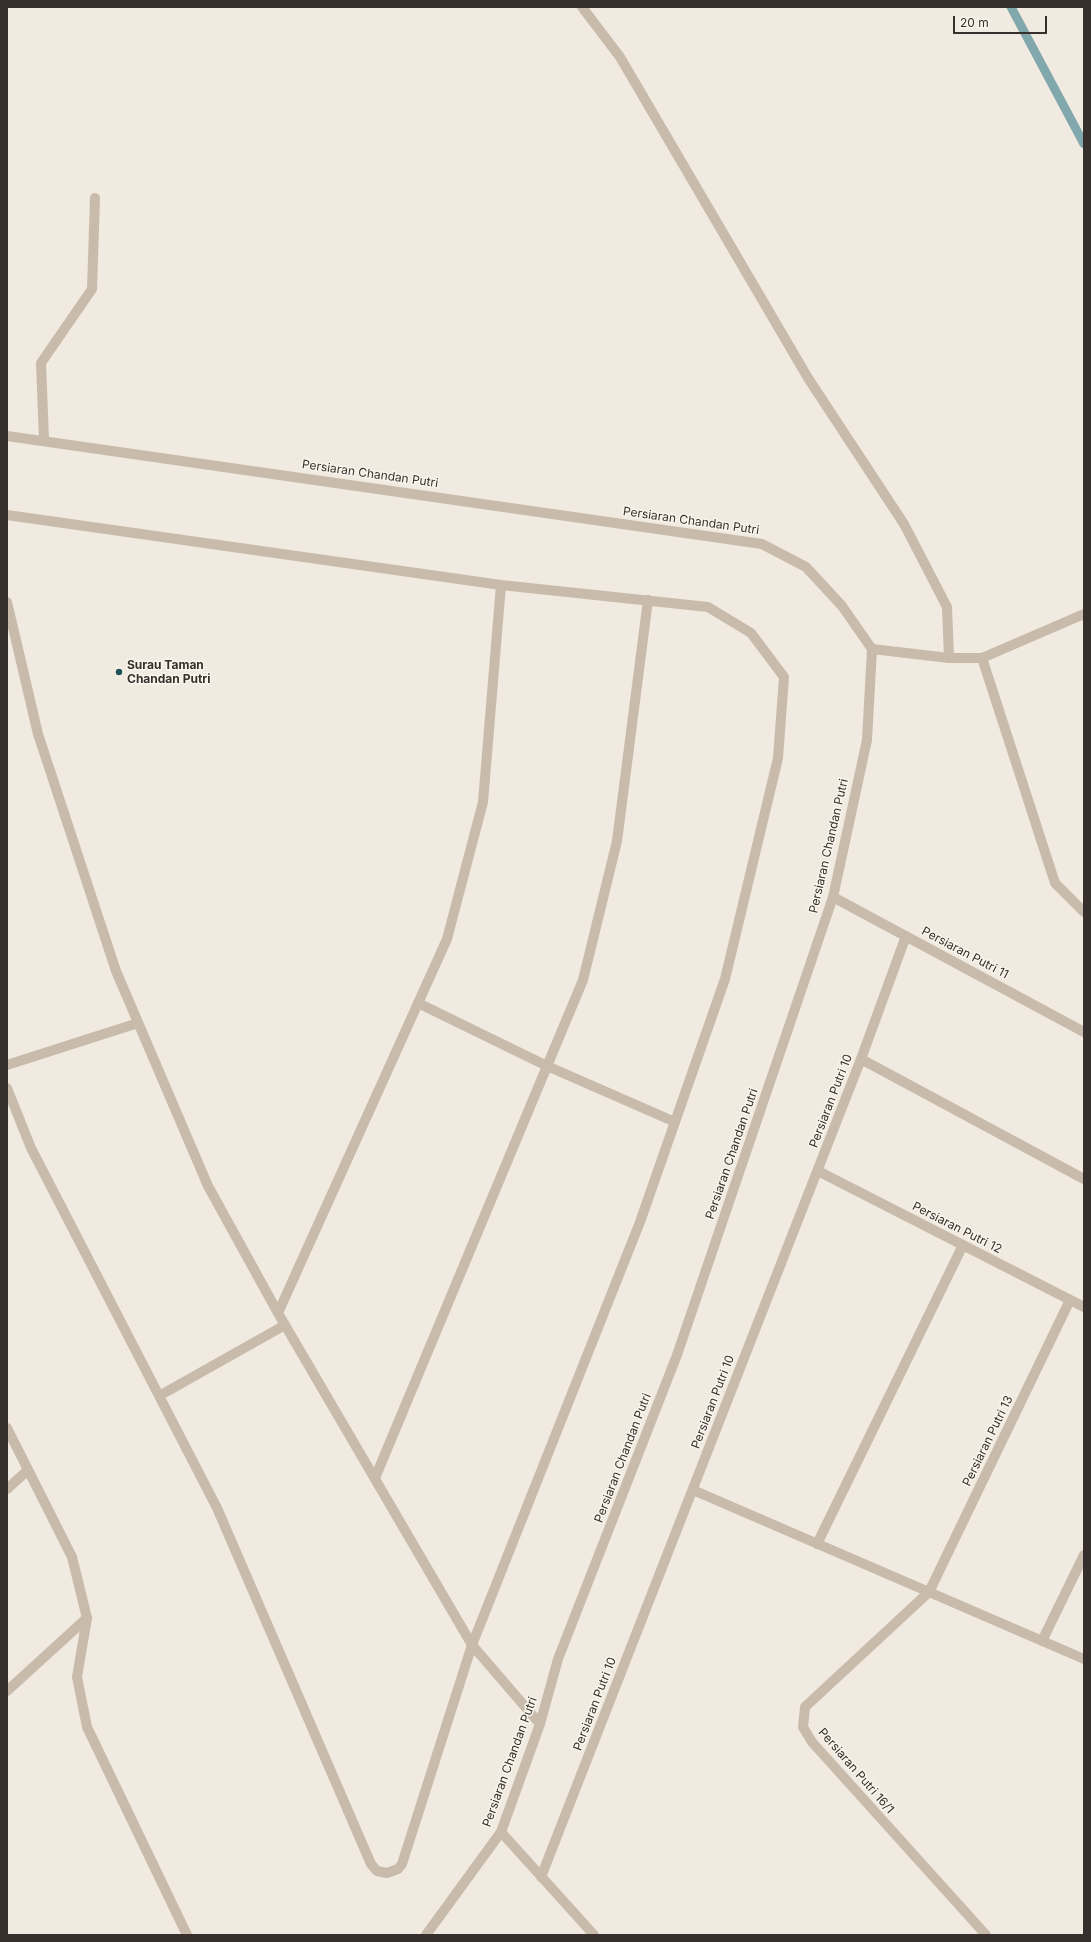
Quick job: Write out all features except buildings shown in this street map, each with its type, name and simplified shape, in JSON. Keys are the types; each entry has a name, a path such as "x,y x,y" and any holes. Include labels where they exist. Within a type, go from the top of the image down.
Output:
{"street":[{"path":"582,7 620,57 808,378 904,524 947,607 949,658"},
{"path":"44,440 41,363 92,289 96,198"},
{"name":"Persiaran Chandan Putri","path":"7,436 44,440 762,544 806,567 842,606 872,649 867,740 834,897 677,1355 558,1659 540,1724 501,1832 426,1935"},
{"path":"7,515 501,585 708,607 751,633 784,677 778,758 725,979 640,1222 472,1645 402,1864 398,1869 387,1873 377,1871 371,1864 217,1508 31,1148 7,1088"},
{"path":"278,1313 447,939 483,802 501,585"},
{"path":"375,1478 583,980 618,841 648,600"},
{"path":"7,602 38,734 116,971 208,1186 278,1313 472,1645 540,1724"},
{"path":"872,649 949,658 982,658 1084,614"},
{"path":"982,658 1055,883 1084,912"},
{"name":"Persiaran Putri 11","path":"834,897 1084,1032"},
{"name":"Persiaran Putri 10","path":"541,1877 862,1059 906,936"},
{"path":"418,1003 547,1066 675,1122"},
{"path":"7,1065 138,1023"},
{"path":"862,1059 1084,1179"},
{"name":"Persiaran Putri 12","path":"818,1171 1084,1307"},
{"path":"817,1544 963,1245"},
{"name":"Persiaran Putri 13","path":"929,1592 1070,1300"},
{"path":"159,1396 285,1325"},
{"path":"7,1428 72,1557 87,1618 77,1678 87,1727 187,1935"},
{"path":"7,1489 28,1470"},
{"path":"693,1490 1084,1660"},
{"path":"1042,1641 1084,1555"},
{"name":"Persiaran Putri 16/1","path":"929,1592 805,1707 803,1727 812,1742 986,1935"},
{"path":"7,1691 87,1618"},
{"path":"501,1832 594,1935"}],"waterway":[{"path":"1011,7 1084,144"}],"place":[{"name":"Surau Taman Chandan Putri","path":"119,672"}]}
